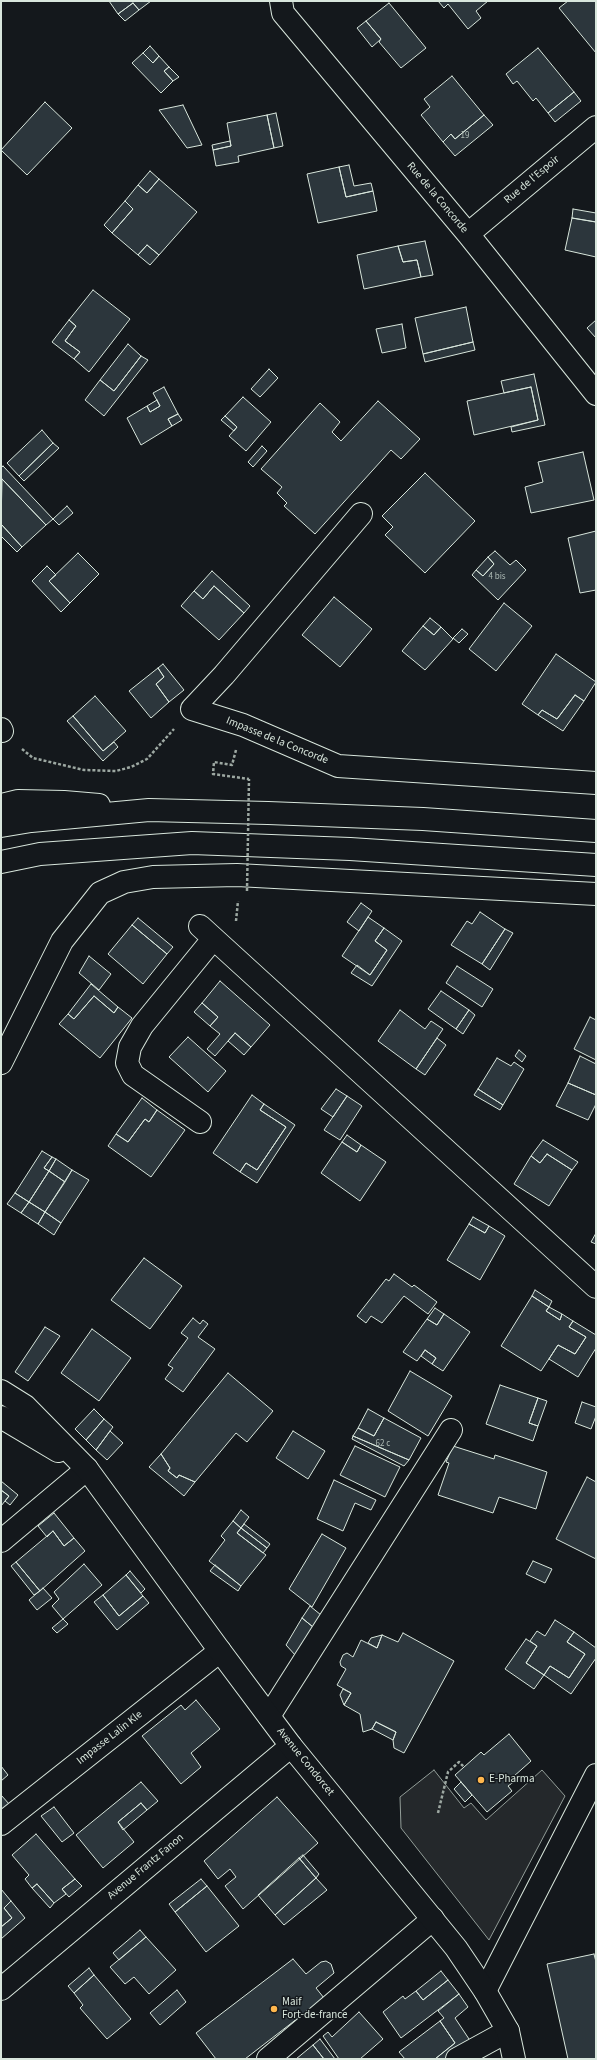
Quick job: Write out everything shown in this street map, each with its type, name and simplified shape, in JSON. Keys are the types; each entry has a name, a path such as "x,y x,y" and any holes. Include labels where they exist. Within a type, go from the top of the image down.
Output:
{"main road":[{"name":"Rue de la Concorde","path":"281,1 283,13 468,234 596,394"},
{"name":"Rue de l'Espoir","path":"468,234 596,127"},
{"path":"192,709 224,675 361,514"},
{"name":"Impasse de la Concorde","path":"192,709 243,725 338,766 596,782"},
{"path":"1,805 18,802 64,802 149,810 268,812 423,819 596,830"},
{"path":"1,826 31,821 149,810"},
{"path":"1,862 40,854 192,843 350,849 596,865"},
{"path":"1,1063 62,941 100,893 124,882 153,877 237,875 596,894"},
{"path":"200,1122 133,1075 127,1063 130,1047 142,1026 207,932 596,1286"},
{"name":"Avenue Condorcet","path":"1,1391 25,1406 87,1468 291,1746 456,1948 485,1991 508,2031 514,2059"},
{"name":"Avenue Condorcet","path":"1,1417 87,1468"},
{"path":"269,1716 451,1430"},
{"path":"1,1541 87,1468"},
{"name":"Impasse Lalin Kle","path":"1,1824 220,1651"},
{"name":"Avenue Frantz Fanon","path":"1,1989 291,1746"},
{"path":"485,1991 596,1775"},
{"path":"268,2059 433,1919"},
{"path":"457,2059 508,2031"}],"path":[{"path":"1,730 33,758 84,770 116,771 131,767 147,759 192,709"},
{"path":"232,765 214,762 213,774 249,779 247,891"},
{"path":"438,1813 448,1772 459,1762 464,1767"}],"shaded area":[{"path":"434,1770 464,1808 471,1803 486,1820 542,1770 565,1796 489,1940 401,1828 400,1797"}],"building":[{"path":"109,1 151,1 139,10 133,3 118,14"},
{"path":"438,1 488,1 476,11 481,18 468,29 448,4 444,8"},
{"path":"568,1 596,1 596,53 559,8"},
{"path":"133,3 139,10 125,21 118,14"},
{"path":"389,3 426,48 401,68 379,42 381,39 366,21"},
{"path":"366,21 381,39 372,47 357,28"},
{"path":"150,46 159,56 153,63 143,53"},
{"path":"538,48 574,92 548,113 536,98 533,101 517,81 513,84 506,74"},
{"path":"143,53 153,63 159,56 169,67 164,71 173,81 161,93 132,63"},
{"path":"169,67 179,77 173,81 164,71"},
{"path":"452,76 484,115 455,139 451,134 443,142 421,115 430,107 424,99"},
{"path":"574,92 581,101 555,122 548,113"},
{"path":"45,102 72,128 27,175 1,150"},
{"path":"183,105 202,145 187,148 159,110"},
{"path":"276,113 283,146 274,148 267,115"},
{"path":"267,115 274,148 238,156 239,162 216,166 213,150 231,146 227,123"},
{"path":"484,115 493,125 455,156 443,142 451,134 455,139"},
{"path":"230,141 231,146 213,150 212,145"},
{"path":"349,165 354,186 371,183 373,191 346,197 339,167"},
{"path":"339,167 346,197 373,191 377,211 318,223 307,174"},
{"path":"150,171 159,179 147,193 138,185"},
{"path":"159,179 197,212 159,255 147,245 138,255 112,233 133,209 125,201 138,185 147,193"},
{"path":"125,201 133,209 112,233 104,225"},
{"path":"573,209 596,213 596,222 572,218"},
{"path":"572,218 596,222 596,257 565,250"},
{"path":"425,241 433,275 421,277 417,260 403,262 398,246"},
{"path":"147,245 159,255 150,265 138,255"},
{"path":"398,246 403,262 417,260 421,277 364,289 357,255"},
{"path":"93,290 130,319 89,372 74,359 80,352 65,341 76,326 69,320"},
{"path":"466,307 473,342 423,354 415,318"},
{"path":"69,320 76,326 65,341 80,352 74,359 52,342"},
{"path":"596,320 596,338 587,328"},
{"path":"402,324 406,348 382,353 376,329"},
{"path":"473,342 475,350 425,362 423,354"},
{"path":"128,344 141,356 114,391 100,380"},
{"path":"141,356 148,360 104,416 85,400 100,380 114,391"},
{"path":"269,369 278,378 260,397 251,389"},
{"path":"534,374 545,425 512,432 511,427 538,420 531,387 504,393 501,381"},
{"path":"164,387 178,414 168,419 172,426 141,445 127,418 147,406 150,412 160,406 153,393"},
{"path":"531,387 538,420 474,435 467,401"},
{"path":"243,397 271,422 246,451 229,436 237,427 225,416"},
{"path":"157,400 160,406 150,412 147,406"},
{"path":"378,401 420,439 401,459 391,450 315,534 284,506 287,503 277,493 282,487 261,469 320,403 340,422 332,432 341,441"},
{"path":"178,414 182,420 172,426 168,419"},
{"path":"225,416 237,427 234,431 221,420"},
{"path":"42,430 53,443 19,476 7,463"},
{"path":"53,443 59,448 24,481 19,476"},
{"path":"262,446 267,451 253,467 248,462"},
{"path":"583,452 594,500 531,513 525,487 543,482 538,462"},
{"path":"3,466 53,519 46,525 2,479 1,481 1,468"},
{"path":"425,473 475,521 425,573 385,535 393,527 382,516"},
{"path":"2,479 46,525 22,547 1,524"},
{"path":"67,506 73,513 59,525 53,519"},
{"path":"1,524 22,547 17,552 1,536"},
{"path":"596,531 596,590 580,593 568,538"},
{"path":"495,551 510,565 516,560 526,570 498,600 472,575 476,570 483,576 494,564 488,557"},
{"path":"78,553 99,574 70,603 49,581"},
{"path":"488,557 494,564 483,576 476,570"},
{"path":"47,566 56,575 49,581 70,603 61,612 32,581"},
{"path":"212,571 250,606 244,613 214,586 203,599 194,591"},
{"path":"214,586 244,613 219,640 181,606 194,591 203,599"},
{"path":"334,597 372,629 340,667 302,635"},
{"path":"504,603 532,626 496,671 469,649"},
{"path":"430,618 441,627 434,635 423,626"},
{"path":"423,626 434,635 441,627 453,639 425,670 402,651"},
{"path":"462,629 468,634 459,643 453,638"},
{"path":"556,654 596,682 584,701 575,695 557,719 542,710 538,715 522,704"},
{"path":"163,664 184,690 169,702 156,684 164,677 158,668"},
{"path":"158,668 164,677 156,684 169,702 151,718 129,691"},
{"path":"575,695 584,701 563,731 538,715 542,710 557,719"},
{"path":"95,696 126,731 103,751 73,716"},
{"path":"73,716 103,751 114,742 118,747 103,761 67,721"},
{"path":"361,903 372,911 359,931 347,922"},
{"path":"480,912 505,929 482,964 451,945 467,921 472,924"},
{"path":"368,917 384,928 375,941 387,950 370,975 342,956"},
{"path":"138,918 173,947 167,954 132,925"},
{"path":"132,925 167,954 143,984 108,954"},
{"path":"384,928 402,941 372,986 351,973 357,965 370,975 387,950 375,941"},
{"path":"505,929 513,933 490,970 482,964"},
{"path":"89,956 111,974 99,990 79,973"},
{"path":"457,966 493,989 482,1007 446,983"},
{"path":"220,981 270,1025 251,1047 235,1033 215,1056 207,1049 220,1034 210,1026 218,1017 202,1003"},
{"path":"91,984 118,1007 114,1013 94,996 74,1019 68,1014"},
{"path":"441,991 469,1010 456,1029 428,1009"},
{"path":"94,996 114,1013 118,1007 132,1018 100,1058 59,1024 68,1014 74,1019"},
{"path":"202,1003 218,1017 210,1026 194,1012"},
{"path":"400,1010 425,1029 431,1021 443,1029 416,1069 378,1041"},
{"path":"469,1010 475,1015 463,1034 456,1029"},
{"path":"590,1017 596,1020 596,1060 574,1049"},
{"path":"235,1033 251,1047 244,1055 228,1041"},
{"path":"188,1037 226,1071 208,1092 169,1057"},
{"path":"437,1038 446,1045 425,1075 416,1069"},
{"path":"519,1050 526,1056 522,1062 515,1056"},
{"path":"580,1056 596,1064 596,1095 568,1083"},
{"path":"497,1058 511,1066 514,1062 524,1069 503,1105 478,1089"},
{"path":"568,1083 596,1095 596,1104 588,1120 556,1106"},
{"path":"336,1089 347,1096 333,1117 321,1109"},
{"path":"478,1089 503,1105 500,1110 474,1095"},
{"path":"252,1095 264,1104 260,1110 286,1127 257,1170 246,1163 240,1172 213,1153"},
{"path":"347,1096 362,1106 340,1140 324,1130"},
{"path":"142,1098 157,1110 149,1122 145,1119 128,1142 116,1134"},
{"path":"264,1104 295,1125 257,1183 240,1172 246,1163 257,1170 286,1127 260,1110"},
{"path":"157,1110 185,1130 151,1177 108,1146 116,1134 128,1142 145,1119 149,1122"},
{"path":"347,1135 361,1145 357,1152 342,1142"},
{"path":"543,1140 578,1162 572,1170 547,1154 540,1163 531,1156"},
{"path":"342,1142 357,1152 361,1145 386,1162 360,1201 321,1173"},
{"path":"42,1151 52,1157 44,1168 49,1171 29,1202 15,1193"},
{"path":"547,1154 572,1170 549,1206 514,1184 531,1156 540,1163"},
{"path":"52,1157 56,1159 49,1171 44,1168"},
{"path":"56,1159 72,1170 65,1182 49,1171"},
{"path":"72,1170 89,1180 61,1223 45,1212"},
{"path":"49,1171 65,1182 45,1212 29,1202"},
{"path":"15,1193 29,1202 21,1213 7,1204"},
{"path":"29,1202 45,1212 38,1224 21,1213"},
{"path":"45,1212 61,1223 54,1235 38,1224"},
{"path":"473,1217 489,1226 485,1233 469,1224"},
{"path":"469,1224 485,1233 489,1226 505,1236 480,1280 447,1260"},
{"path":"596,1233 596,1244 591,1242"},
{"path":"144,1258 182,1286 150,1329 111,1300"},
{"path":"394,1274 412,1287 414,1285 437,1302 428,1314 404,1296 382,1323 371,1316 366,1323 357,1316 386,1279 389,1281"},
{"path":"535,1290 552,1301 549,1307 532,1296"},
{"path":"532,1296 549,1307 546,1311 560,1320 562,1314 573,1321 569,1327 586,1337 575,1354 558,1345 541,1371 501,1346"},
{"path":"549,1307 562,1314 560,1320 546,1311"},
{"path":"435,1308 444,1314 437,1325 427,1319"},
{"path":"444,1314 470,1332 443,1371 432,1364 436,1358 425,1350 417,1361 403,1352 427,1319 437,1325"},
{"path":"193,1318 200,1324 203,1320 208,1324 198,1337 215,1349 183,1392 165,1379 173,1368 168,1365 188,1338 181,1333"},
{"path":"573,1321 596,1335 596,1348 578,1377 549,1359 558,1345 575,1354 586,1337 569,1327"},
{"path":"45,1327 60,1336 28,1381 15,1372"},
{"path":"92,1329 131,1358 99,1401 61,1373"},
{"path":"425,1350 436,1358 432,1364 421,1356"},
{"path":"410,1371 452,1396 428,1436 388,1411"},
{"path":"228,1373 273,1411 247,1442 236,1433 195,1482 179,1475 177,1478 168,1471 170,1468 161,1454"},
{"path":"500,1385 538,1398 529,1423 538,1426 533,1441 486,1424"},
{"path":"538,1398 547,1401 538,1426 529,1423"},
{"path":"582,1402 596,1407 596,1416 591,1429 575,1423"},
{"path":"94,1409 104,1419 86,1440 75,1429"},
{"path":"368,1409 384,1418 374,1436 358,1428"},
{"path":"384,1418 421,1438 409,1460 353,1436 358,1428 374,1436"},
{"path":"104,1419 113,1427 96,1450 86,1440"},
{"path":"110,1431 123,1443 107,1460 96,1450"},
{"path":"293,1431 325,1451 308,1479 276,1458"},
{"path":"353,1436 409,1460 404,1466 352,1439"},
{"path":"355,1446 400,1467 385,1497 340,1475"},
{"path":"453,1446 494,1459 495,1455 547,1472 536,1509 499,1497 493,1513 438,1495 449,1463 446,1462"},
{"path":"161,1454 170,1468 168,1471 177,1478 179,1475 195,1482 184,1496 149,1467"},
{"path":"587,1477 596,1482 596,1559 556,1539"},
{"path":"334,1480 376,1500 371,1510 355,1503 343,1531 317,1519"},
{"path":"1,1481 18,1495 10,1505 5,1501 9,1496 1,1490"},
{"path":"1,1490 9,1496 1,1506"},
{"path":"241,1510 249,1517 241,1528 233,1521"},
{"path":"54,1513 74,1538 64,1546 53,1531 47,1537 38,1526"},
{"path":"233,1521 241,1528 237,1533 266,1555 241,1586 209,1561 225,1540 221,1536"},
{"path":"244,1524 270,1544 267,1548 241,1528"},
{"path":"241,1528 267,1548 263,1553 237,1533"},
{"path":"53,1531 64,1546 74,1538 85,1551 40,1591 16,1562"},
{"path":"322,1534 346,1548 312,1607 289,1589"},
{"path":"533,1561 552,1569 545,1583 526,1574"},
{"path":"16,1562 40,1591 34,1595 11,1566"},
{"path":"84,1564 102,1585 63,1619 52,1606 59,1599 54,1592"},
{"path":"215,1565 241,1586 238,1591 210,1571"},
{"path":"130,1571 145,1589 141,1593 126,1575"},
{"path":"126,1575 143,1596 119,1616 103,1595"},
{"path":"43,1588 52,1598 37,1610 29,1600"},
{"path":"103,1595 119,1616 143,1596 149,1603 117,1630 94,1602"},
{"path":"310,1606 321,1615 313,1627 302,1618"},
{"path":"302,1618 313,1627 296,1656 286,1645"},
{"path":"63,1619 68,1624 57,1633 52,1628"},
{"path":"555,1620 574,1632 567,1642 585,1654 569,1678 550,1666 544,1675 526,1663 537,1646 530,1641 537,1631 545,1636"},
{"path":"574,1632 596,1648 596,1658 571,1694 544,1675 550,1666 569,1678 585,1654 567,1642"},
{"path":"403,1633 454,1661 404,1753 394,1748 393,1740 396,1732 376,1722 372,1729 363,1732 360,1714 344,1705 351,1693 337,1685 346,1669 341,1666 340,1662 343,1655 347,1653 353,1657 361,1640 377,1648 382,1635 398,1642"},
{"path":"382,1635 377,1648 368,1643 371,1638"},
{"path":"526,1639 537,1646 526,1663 544,1675 534,1689 505,1669"},
{"path":"343,1689 351,1693 344,1705 340,1695"},
{"path":"196,1700 220,1729 191,1753 201,1767 181,1784 142,1736 181,1705 185,1710"},
{"path":"376,1722 396,1732 393,1740 372,1729"},
{"path":"509,1734 531,1761 513,1777 515,1781 508,1786 512,1791 487,1812 455,1775 481,1752 484,1755"},
{"path":"1,1766 8,1775 1,1781"},
{"path":"141,1782 158,1801 147,1810 141,1803 118,1822 134,1842 103,1868 76,1835"},
{"path":"461,1782 472,1795 465,1802 454,1789"},
{"path":"1,1795 10,1805 1,1813"},
{"path":"277,1797 318,1843 243,1909 225,1886 236,1877 230,1869 218,1879 204,1861"},
{"path":"141,1803 147,1810 123,1830 118,1822"},
{"path":"54,1807 74,1833 62,1842 41,1816"},
{"path":"36,1834 75,1879 62,1889 66,1894 54,1903 37,1884 32,1888 25,1879 29,1875 12,1855"},
{"path":"303,1855 319,1874 316,1878 299,1858"},
{"path":"299,1858 316,1878 275,1915 258,1895"},
{"path":"316,1878 327,1890 284,1925 275,1915"},
{"path":"75,1879 82,1886 69,1897 62,1889"},
{"path":"201,1879 207,1886 175,1912 169,1904"},
{"path":"37,1884 54,1903 50,1908 32,1888"},
{"path":"207,1886 239,1926 206,1952 175,1912"},
{"path":"1,1889 11,1901 4,1908 12,1918 1,1927"},
{"path":"11,1901 25,1918 1,1939 1,1927 12,1918 4,1908"},
{"path":"140,1930 146,1937 119,1960 113,1953"},
{"path":"146,1937 176,1970 149,1994 134,1977 125,1984 110,1967"},
{"path":"594,1954 596,1962 596,2059 568,2059 547,1964"},
{"path":"293,1959 306,1974 321,1962 326,1961 331,1964 334,1973 316,1988 324,1998 245,2059 216,2059 196,2033"},
{"path":"89,1968 94,1975 74,1993 68,1986"},
{"path":"441,1971 448,1980 423,2000 416,1991"},
{"path":"94,1975 131,2019 107,2039 80,2008 83,2005 74,1993"},
{"path":"448,1980 459,1994 401,2038 383,2012 403,1996 405,1999 416,1991 423,2000"},
{"path":"177,1990 186,2002 160,2025 150,2013"},
{"path":"459,1994 468,2007 455,2018 471,2042 449,2059 435,2059 455,2043 440,2021 444,2018 438,2011"},
{"path":"359,2012 383,2039 360,2059 339,2059 323,2036 328,2032 332,2037"},
{"path":"440,2021 455,2043 435,2059 405,2059 399,2052"},
{"path":"320,2039 335,2059 324,2059 313,2045"},
{"path":"313,2045 324,2059 296,2059"}],"place":[{"name":"E-Pharma","path":"481,1780"},
{"name":"Maif Fort-de-france","path":"274,2009"}]}
